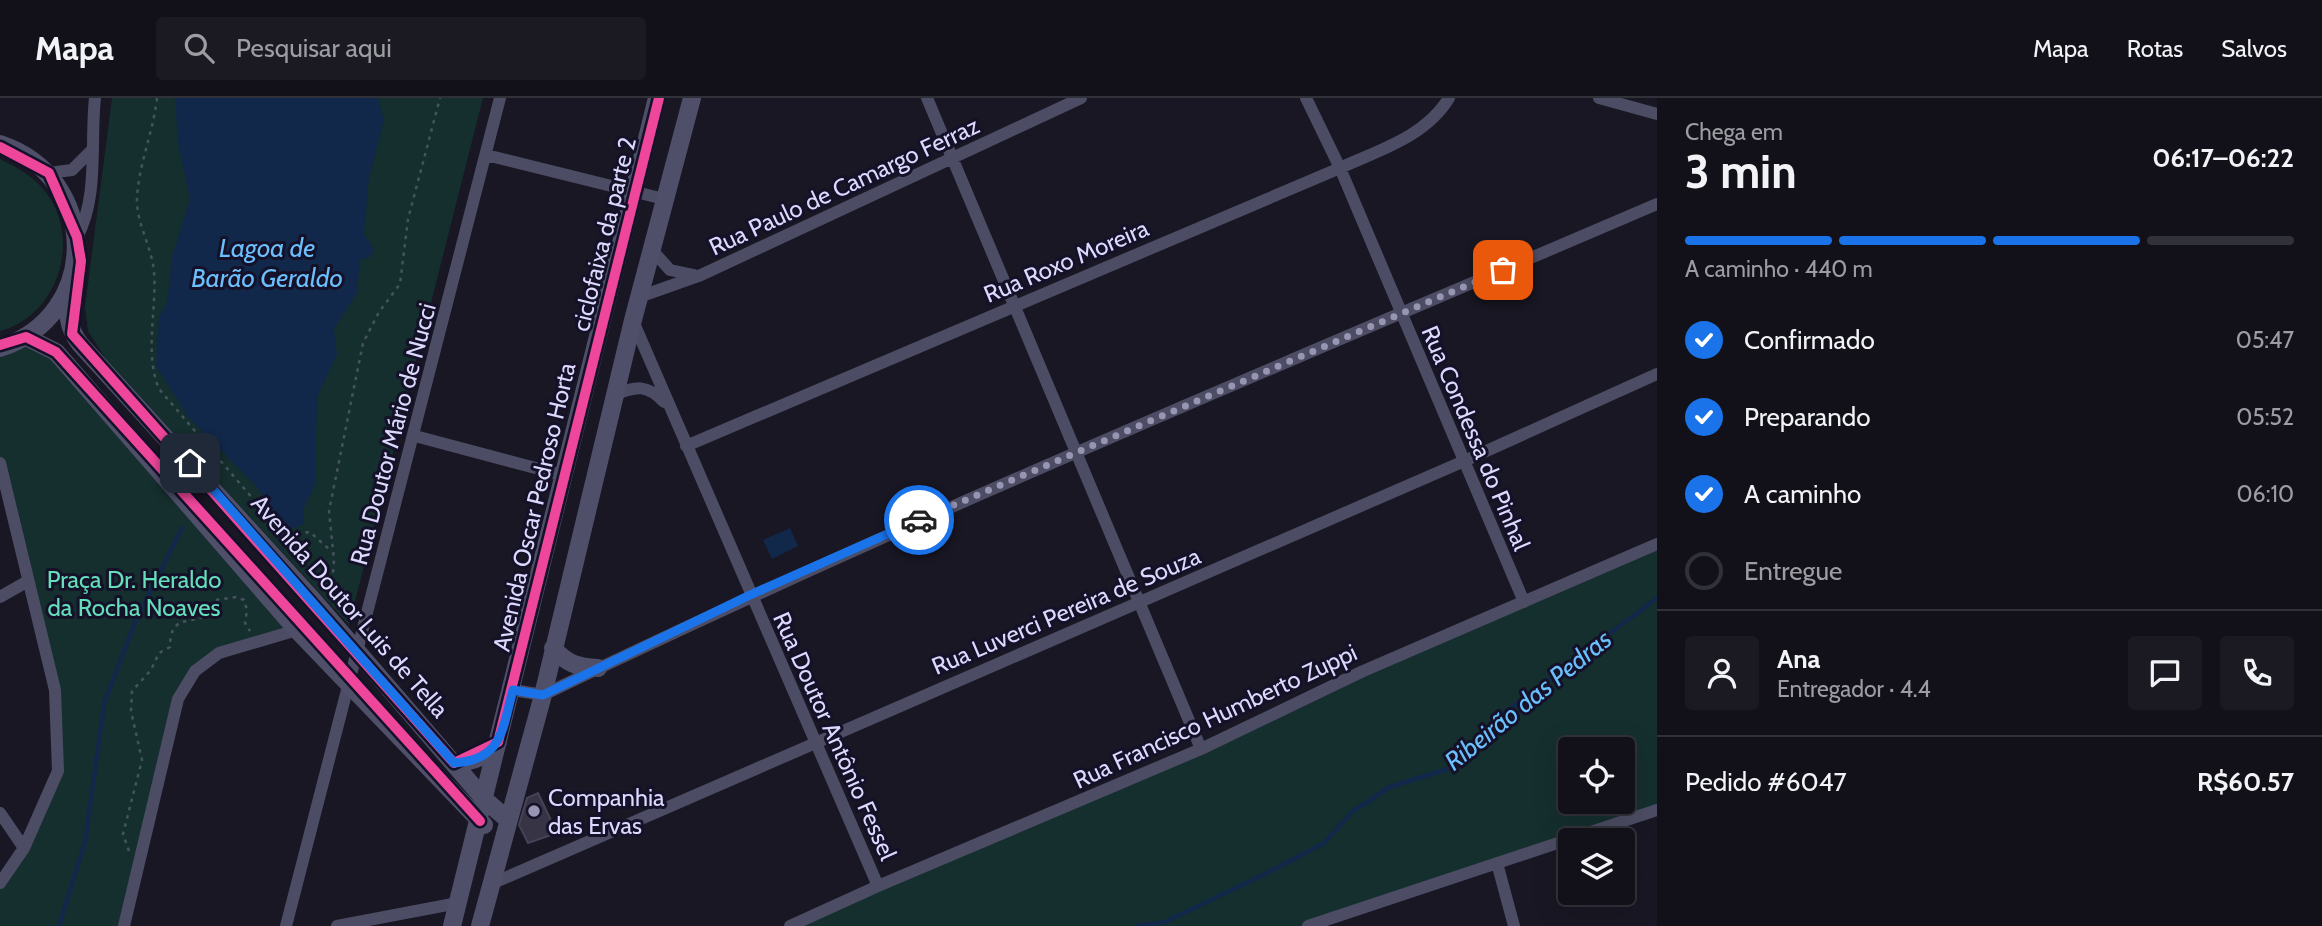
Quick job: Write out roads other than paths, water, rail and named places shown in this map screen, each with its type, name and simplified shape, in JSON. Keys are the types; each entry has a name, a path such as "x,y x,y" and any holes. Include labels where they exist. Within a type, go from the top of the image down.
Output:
{"main road":[{"name":"Avenida Oscar Pedroso Horta","path":"452,926 513,690 562,475 657,98"},
{"name":"Avenida Oscar Pedroso Horta","path":"480,926 501,840 543,695 614,395 692,98"},
{"path":"0,144 21,151 49,173 68,203 77,237 76,264 68,290 50,317 26,337 0,348"},
{"name":"Avenida Doutor Luis de Tella","path":"68,290 66,314 72,334 80,344 208,482 484,799 508,819"},
{"name":"Avenida Doutor Luis de Tella","path":"26,337 55,352 298,630 501,840"},
{"path":"554,648 564,660 575,667 598,668"},
{"path":"454,763 477,760 489,754 498,742"}],"street":[{"path":"77,237 86,220 90,201 95,98"},
{"name":"Rua Doutor Mário de Nucci","path":"286,926 415,436 500,98"},
{"path":"927,98 1138,603 1202,749"},
{"name":"Rua Paulo de Camargo Ferraz","path":"639,297 701,275 1081,98"},
{"name":"Rua Condessa do Pinhal","path":"1306,98 1340,168 1462,462 1524,603"},
{"name":"Rua Roxo Moreira","path":"686,446 1340,168 1418,132 1438,115 1449,98"},
{"path":"1599,98 1657,114"},
{"path":"49,173 72,170 91,151"},
{"path":"486,155 664,199"},
{"path":"513,690 543,695 750,595 1075,452 1657,204"},
{"name":"Rua Paulo de Camargo Ferraz","path":"651,249 670,270 683,275 701,275"},
{"name":"Rua Doutor Antônio Fessel","path":"633,320 878,886"},
{"name":"Rua Luverci Pereira de Souza","path":"491,884 1462,462 1657,374"},
{"name":"Rua Doutor Antônio Fessel","path":"614,395 635,387 643,387 653,391 672,410"},
{"path":"415,436 562,475"},
{"path":"0,463 55,690 58,771 24,848 0,883"},
{"name":"Rua Francisco Humberto Zuppi","path":"790,926 1202,749 1361,672 1657,544"},
{"path":"0,597 28,581"},
{"path":"124,926 178,699 195,671 219,653 298,630"},
{"path":"1308,926 1657,810"},
{"path":"0,813 24,848"},
{"path":"1497,863 1514,926"},
{"path":"337,926 458,903"}],"water":[{"name":"Lagoa de Barão Geraldo","path":"175,98 378,98 384,120 369,178 364,234 374,249 370,257 360,260 357,293 334,329 337,355 317,397 315,485 303,509 304,524 292,529 281,524 256,486 189,418 156,366 159,316 167,304 172,257 190,199 178,143"},
{"path":"790,528 798,546 772,559 763,540"}],"waterway":[{"path":"59,926 85,842 104,704 135,622 182,528"},
{"name":"Ribeirão das Pedras","path":"1137,926 1165,922 1271,871 1324,843 1352,812 1390,787 1454,767 1500,716 1657,598"}],"place":[{"name":"Companhia das Ervas","path":"534,811"}],"park label":[{"name":"Praça Dr. Heraldo da Rocha Noaves","path":"134,593"}]}
